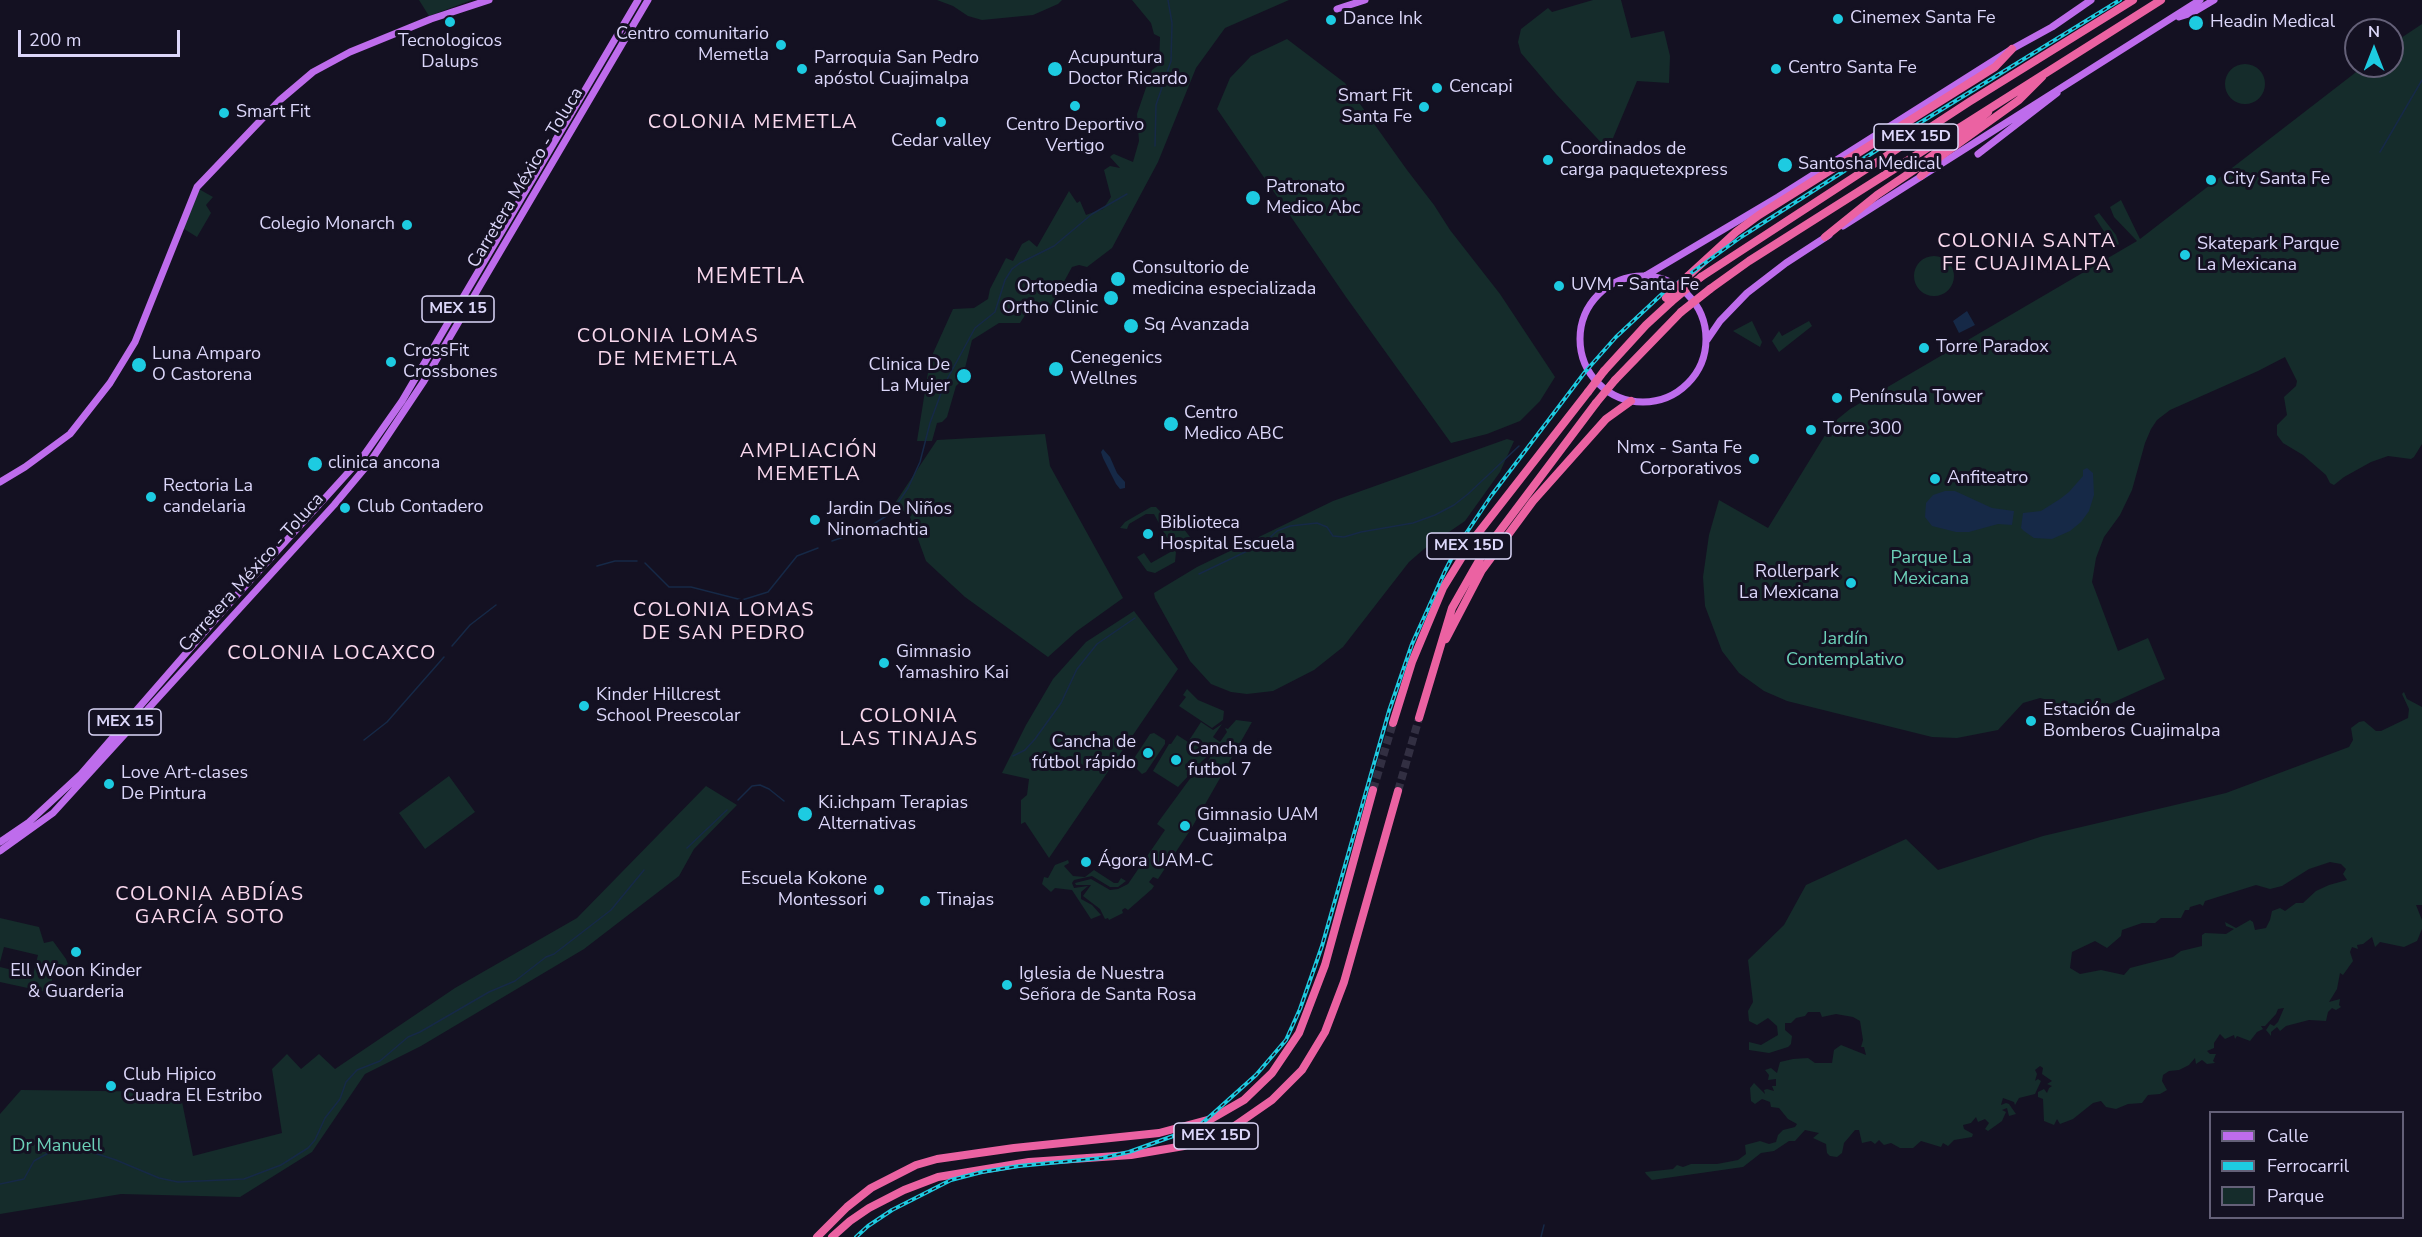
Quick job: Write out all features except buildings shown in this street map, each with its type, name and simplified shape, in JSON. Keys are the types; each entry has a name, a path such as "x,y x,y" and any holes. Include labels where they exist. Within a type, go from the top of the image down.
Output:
{"highway":[{"name":"MEX 15D","path":"1393,723 1412,662 1443,588 1472,541 1604,371 1668,300 1969,102 2133,0"},
{"name":"MEX 15D","path":"1419,718 1452,608 1484,552 1596,403 1615,380 1681,312 1749,261 2162,0"},
{"path":"1668,300 1688,276 1736,232 1995,67 2012,50"},
{"path":"1921,177 1959,142 2033,89 2049,70"},
{"path":"1826,237 1877,195 1980,120 1996,103"},
{"path":"1436,656 1482,570 1533,501 1606,419 1631,401"},
{"name":"MEX 15D","path":"817,1237 847,1207 871,1188 925,1162 1014,1148 1159,1133 1211,1119 1244,1100 1263,1084 1279,1065 1299,1033 1325,965 1373,790"},
{"name":"MEX 15D","path":"832,1237 869,1208 921,1182 1018,1164 1131,1155 1184,1146 1223,1134 1272,1100 1302,1070 1325,1032 1344,982 1398,792"}],"main road":[{"path":"0,482 70,434 105,390 126,360 135,342 197,187 280,100 313,72 350,52 431,19 489,0"},
{"name":"Carretera México - Toluca","path":"0,851 53,813 334,505 370,462 424,381 648,0"},
{"path":"1337,9 1365,0"},
{"path":"1645,276 1778,197 2052,27 2091,0"},
{"path":"1707,340 1720,321 1747,294 1786,263 2200,0"},
{"path":"2168,20 2192,13 2214,0"},
{"name":"Carretera México - Toluca","path":"0,842 28,823 81,774 213,622 364,455 402,401 636,2"},
{"path":"1978,154 2038,110 2075,78"},
{"path":"1645,276 1665,280 1684,290 1701,313 1707,340 1705,356 1699,370 1687,385 1668,398 1656,401 1631,401 1615,396 1600,386 1589,373 1581,354 1580,335 1585,313 1602,291 1626,278 1645,276"}],"green space":[{"path":"419,0 472,0 429,16"},
{"path":"937,0 1062,0 1033,15 982,20 968,16 953,6"},
{"path":"1132,0 1289,0 1225,28 1196,68 1158,162 1112,248 1087,267 1079,265 1072,267 1049,309 1033,303 1020,323 999,323 972,340 962,380 956,386 947,417 937,423 932,441 917,441 930,360 953,309 974,308 988,299 990,289 1006,258 1013,261 1022,244 1029,240 1037,247 1069,191 1077,203 1080,201 1086,215 1103,209 1111,197 1104,170 1110,166 1120,168 1110,157 1112,155 1133,162 1139,141 1137,114 1152,70 1159,65 1160,37 1154,34 1151,23"},
{"path":"1593,0 1621,0 1631,38 1664,31 1670,56 1669,83 1637,81 1608,150 1521,53 1518,42 1521,29 1548,8 1552,12"},
{"name":"Parque La Mexicana","path":"2422,24 2422,444 2414,457 2411,459 2388,456 2371,462 2334,485 2330,483 2326,475 2303,455 2283,443 2277,435 2277,425 2287,415 2284,397 2296,386 2297,381 2285,357 2170,410 2157,420 2145,443 2132,490 2120,515 2104,537 2096,558 2092,582 2118,651 2148,638 2165,679 2083,716 2070,715 2048,700 2040,698 2023,703 1998,730 1957,738 1932,737 1787,701 1764,691 1739,673 1722,651 1705,606 1703,577 1709,535 1719,500 1768,528 1827,432 1834,422 1850,409 2137,241 2114,217 2110,207 2121,200 2140,239 2348,78 2404,78 2404,36"},
{"path":"1287,39 1345,83 1450,230 1500,294 1555,377 1540,401 1520,421 1487,434 1451,443 1346,297 1217,109 1230,78 1251,56"},
{"path":"2245,64 2253,65 2259,70 2264,76 2264,92 2259,98 2253,103 2245,104 2237,103 2231,98 2226,92 2225,84 2226,76 2231,70 2237,65"},
{"path":"197,188 213,197 206,205 211,213 197,237 181,227"},
{"path":"2099,213 2116,235 2119,244 2114,247 2094,216"},
{"path":"1934,256 1942,257 1948,262 1953,268 1953,284 1948,290 1942,295 1934,296 1926,295 1920,290 1915,284 1914,276 1915,268 1920,262 1926,257"},
{"path":"1752,321 1762,342 1760,347 1733,331"},
{"path":"1809,321 1812,326 1779,352 1772,341 1779,331 1782,336"},
{"path":"1045,434 1050,466 1123,598 1077,631 1048,657 965,597 926,561 910,517 895,503 937,440"},
{"path":"1507,439 1514,441 1500,472 1465,521 1409,562 1343,647 1314,670 1273,691 1247,694 1231,692 1211,684 1190,661 1154,593 1197,567 1333,501"},
{"path":"1151,507 1156,507 1169,521 1180,524 1190,537 1189,542 1177,549 1170,538 1167,538 1154,514 1146,514 1129,524 1127,529 1120,528 1125,522"},
{"path":"1174,550 1176,552 1175,562 1155,573 1147,571 1137,557 1144,553 1151,563"},
{"path":"1134,611 1178,669 1049,858 1025,822 1021,824 1021,800 1027,795 1029,779 1002,773 1053,679 1086,642"},
{"path":"1187,689 1198,700 1224,711 1223,720 1212,728 1179,706 1186,697 1183,695"},
{"path":"2404,692 2407,699 2422,707 2422,905 2416,905 2422,920 2422,929 2417,941 2404,947 2380,942 2375,947 2372,937 2363,944 2357,945 2358,949 2352,947 2350,952 2353,961 2343,975 2340,973 2337,989 2329,1002 2340,999 2341,1007 2336,1010 2332,1008 2328,1012 2326,1021 2309,1020 2286,1026 2280,1031 2277,1027 2271,1032 2271,1036 2266,1030 2270,1024 2274,1026 2278,1022 2284,1008 2278,1009 2265,1026 2261,1026 2263,1029 2257,1032 2250,1041 2237,1036 2235,1039 2234,1035 2225,1039 2220,1034 2214,1043 2214,1048 2207,1051 2210,1054 2216,1054 2213,1061 2215,1063 2207,1064 2202,1060 2196,1064 2195,1058 2189,1065 2163,1075 2162,1081 2167,1090 2160,1094 2148,1095 2142,1103 2128,1104 2116,1109 2106,1107 2101,1101 2093,1103 2073,1119 2060,1124 2057,1119 2054,1125 2044,1121 2043,1099 2038,1097 2038,1092 2044,1089 2047,1093 2052,1086 2047,1084 2052,1081 2042,1074 2043,1068 2040,1066 2035,1070 2037,1074 2035,1081 2038,1079 2041,1081 2035,1094 2019,1098 2015,1105 2014,1102 2003,1098 2001,1105 2009,1104 2016,1114 2009,1116 2007,1108 2002,1110 2006,1112 2002,1121 1988,1131 1985,1129 1989,1123 1985,1119 1978,1122 1976,1117 1971,1123 1963,1125 1964,1129 1973,1134 1972,1137 1954,1140 1948,1146 1943,1143 1941,1147 1921,1141 1913,1148 1900,1148 1891,1143 1884,1145 1879,1140 1875,1144 1871,1141 1862,1143 1859,1130 1855,1130 1844,1143 1842,1153 1837,1157 1830,1156 1827,1153 1826,1144 1813,1138 1819,1133 1805,1130 1795,1141 1789,1141 1774,1151 1761,1153 1743,1167 1652,1180 1646,1174 1645,1172 1673,1169 1677,1165 1683,1167 1691,1164 1717,1164 1738,1160 1746,1154 1745,1145 1760,1141 1769,1144 1776,1142 1783,1130 1795,1127 1797,1124 1788,1119 1779,1108 1771,1107 1770,1102 1762,1099 1755,1104 1751,1101 1750,1088 1754,1083 1765,1094 1764,1090 1767,1089 1774,1091 1772,1086 1776,1086 1776,1079 1768,1080 1769,1075 1765,1070 1771,1068 1777,1073 1780,1062 1793,1059 1808,1058 1815,1063 1832,1063 1834,1050 1841,1045 1866,1055 1864,1047 1861,1047 1863,1040 1860,1021 1853,1017 1836,1014 1822,1017 1820,1012 1808,1012 1791,1023 1785,1023 1785,1030 1792,1036 1788,1047 1769,1053 1749,1050 1749,1042 1761,1045 1778,1035 1777,1026 1768,1018 1757,1025 1749,1021 1748,1011 1753,1002 1748,960 1784,925 1806,885 1906,839 1938,870 2043,836 2226,793 2349,747 2353,740 2351,728 2359,722 2364,721 2376,731 2381,731 2408,718 2409,709 2402,694","holes":["2330,862 2341,864 2346,869 2343,874 2347,880 2316,891 2303,903 2296,903 2285,911 2280,908 2272,911 2266,928 2255,930 2250,920 2236,928 2225,922 2226,926 2234,929 2226,934 2205,933 2202,935 2202,946 2181,951 2173,957 2130,968 2124,975 2101,970 2080,974 2070,968 2072,952 2095,941 2107,948 2121,936 2122,930 2142,923 2155,923 2161,918 2181,918 2185,910 2200,904 2203,906 2205,901 2256,885 2270,889 2282,886 2309,869"]},
{"path":"1236,720 1252,722 1191,829 1158,879 1153,877 1149,882 1154,886 1128,910 1125,908 1122,910 1123,913 1109,920 1105,919 1100,909 1083,896 1091,885 1076,885 1075,883 1091,879 1110,890 1128,884 1165,830 1157,824 1189,780 1208,761 1214,751 1178,787 1153,771 1169,744 1177,735 1188,742 1201,722 1213,730 1222,724 1213,737 1220,742 1227,732 1225,728 1228,729"},
{"name":"Cancha de fútbol rápido","path":"1154,733 1165,740 1165,744 1146,772 1142,774 1131,763 1150,734"},
{"path":"449,776 475,812 425,849 399,813"},
{"name":"Dr Manuell","path":"706,786 737,805 694,849 679,876 584,949 421,1046 365,1074 312,1152 240,1197 121,1194 0,1214 0,1114 21,1090 180,1092 193,1156 282,1133 272,1069 287,1054 301,1069 319,1054 335,1069 455,988 577,918"},
{"path":"1068,860 1069,863 1064,866 1073,876 1085,877 1094,870 1114,883 1118,883 1121,878 1126,881 1118,887 1110,887 1092,876 1074,880 1072,883 1074,888 1088,886 1081,892 1081,899 1092,905 1101,915 1091,919 1072,890 1055,888 1051,892 1042,884 1044,877 1048,878 1055,865"},
{"path":"0,918 39,927 44,943 53,941 66,959 72,975 54,971 50,989 46,992 0,982 0,967 33,975 38,955 4,947 0,962"}],"water":[{"path":"1967,311 1975,325 1959,333 1953,321"},
{"path":"1103,449 1125,482 1125,488 1120,489 1116,484 1103,458 1101,452"},
{"path":"2087,468 2093,473 2094,495 2089,511 2081,522 2070,531 2052,539 2034,538 2021,528 2023,513 2041,511 2060,499 2083,476 2083,470"},
{"path":"1955,491 1992,508 2014,511 2012,525 1998,524 1969,532 1956,532 1932,526 1925,517 1926,503 1933,495"}],"waterway":[{"path":"1155,146 1156,105 1171,61 1172,23 1168,0"},
{"path":"2380,152 2422,80"},
{"path":"832,541 864,530 891,513 908,488 920,462 930,423 944,385 975,328 995,312 1005,280 1012,269 1054,246 1092,214 1127,194"},
{"path":"1199,574 1264,543 1277,531 1290,526 1317,523 1327,527 1333,536 1344,537 1413,523 1435,515 1468,494 1519,446"},
{"path":"645,563 669,587 691,587 742,600 768,592 797,556 818,548"},
{"path":"597,566 615,561 637,561"},
{"path":"452,646 470,625 496,605"},
{"path":"1013,756 1025,750 1035,739 1061,703 1077,669 1097,644 1135,618"},
{"path":"364,740 387,722 444,657"},
{"path":"738,800 752,786 760,785 784,801"},
{"path":"687,848 727,810"},
{"path":"0,1184 24,1179 34,1161 59,1147 70,1145 116,1160 159,1178 178,1182 244,1179 281,1165 308,1148 315,1140 325,1118 340,1099 346,1082 357,1070 380,1061 408,1037 489,992 515,981 546,957 554,954 611,910 644,870"},
{"path":"1541,1237 1544,1225"}],"tunnel":[{"path":"1398,791 1419,718"},
{"path":"1373,790 1393,723"}],"railway":[{"path":"856,1237 892,1210 951,1180 1019,1166 1102,1158 1129,1152 1198,1127 1256,1075 1286,1040 1300,1009 1322,946 1389,711 1412,644 1445,571 1459,544 1491,496 1585,372 1616,337 1662,294 1741,237 1913,127 2120,0"}],"place":[{"name":"Cinemex Santa Fe","path":"1838,19"},
{"name":"Dance Ink","path":"1331,20"},
{"name":"Tecnologicos Dalups","path":"450,22"},
{"name":"Headin Medical","path":"2196,23"},
{"name":"Centro comunitario Memetla","path":"781,45"},
{"name":"Parroquia San Pedro apóstol Cuajimalpa","path":"802,69"},
{"name":"Acupuntura Doctor Ricardo","path":"1055,69"},
{"name":"Centro Santa Fe","path":"1776,69"},
{"name":"Cencapi","path":"1437,88"},
{"name":"Centro Deportivo Vertigo","path":"1075,106"},
{"name":"Smart Fit Santa Fe","path":"1424,107"},
{"name":"Smart Fit","path":"224,113"},
{"name":"Cedar valley","path":"941,122"},
{"name":"Coordinados de carga paquetexpress","path":"1548,160"},
{"name":"Santosha Medical","path":"1785,165"},
{"name":"City Santa Fe","path":"2211,180"},
{"name":"Patronato Medico Abc","path":"1253,198"},
{"name":"Colegio Monarch","path":"407,225"},
{"name":"Skatepark Parque La Mexicana","path":"2185,255"},
{"name":"Consultorio de medicina especializada","path":"1118,279"},
{"name":"UVM - Santa Fe","path":"1559,286"},
{"name":"Ortopedia Ortho Clinic","path":"1111,298"},
{"name":"Sq Avanzada","path":"1131,326"},
{"name":"Torre Paradox","path":"1924,348"},
{"name":"CrossFit Crossbones","path":"391,362"},
{"name":"Luna Amparo O Castorena","path":"139,365"},
{"name":"Cenegenics Wellnes","path":"1056,369"},
{"name":"Clinica De La Mujer","path":"964,376"},
{"name":"Península Tower","path":"1837,398"},
{"name":"Centro Medico ABC","path":"1171,424"},
{"name":"Torre 300","path":"1811,430"},
{"name":"Nmx - Santa Fe Corporativos","path":"1754,459"},
{"name":"clinica ancona","path":"315,464"},
{"name":"Anfiteatro","path":"1935,479"},
{"name":"Rectoria La candelaria","path":"151,497"},
{"name":"Club Contadero","path":"345,508"},
{"name":"Jardin De Niños Ninomachtia","path":"815,520"},
{"name":"Biblioteca Hospital Escuela","path":"1148,534"},
{"name":"Rollerpark La Mexicana","path":"1851,583"},
{"name":"Gimnasio Yamashiro Kai","path":"884,663"},
{"name":"Kinder Hillcrest School Preescolar","path":"584,706"},
{"name":"Estación de Bomberos Cuajimalpa","path":"2031,721"},
{"name":"Cancha de fútbol rápido","path":"1148,753"},
{"name":"Cancha de futbol 7","path":"1176,760"},
{"name":"Love Art-clases De Pintura","path":"109,784"},
{"name":"Ki.ichpam Terapias Alternativas","path":"805,814"},
{"name":"Gimnasio UAM Cuajimalpa","path":"1185,826"},
{"name":"Ágora UAM-C","path":"1086,862"},
{"name":"Escuela Kokone Montessori","path":"879,890"},
{"name":"Tinajas","path":"925,901"},
{"name":"Ell Woon Kinder & Guarderia","path":"76,952"},
{"name":"Iglesia de Nuestra Señora de Santa Rosa","path":"1007,985"},
{"name":"Club Hipico Cuadra El Estribo","path":"111,1086"}],"district":[{"name":"COLONIA MEMETLA","path":"753,123"},
{"name":"COLONIA SANTA FE CUAJIMALPA","path":"2027,254"},
{"name":"MEMETLA","path":"751,278"},
{"name":"COLONIA LOMAS DE MEMETLA","path":"668,348"},
{"name":"AMPLIACIÓN MEMETLA","path":"809,464"},
{"name":"COLONIA LOMAS DE SAN PEDRO","path":"724,622"},
{"name":"COLONIA LOCAXCO","path":"332,654"},
{"name":"COLONIA LAS TINAJAS","path":"909,728"},
{"name":"COLONIA ABDÍAS GARCÍA SOTO","path":"210,906"}],"park label":[{"name":"Jardín Contemplativo","path":"1845,650"}]}
